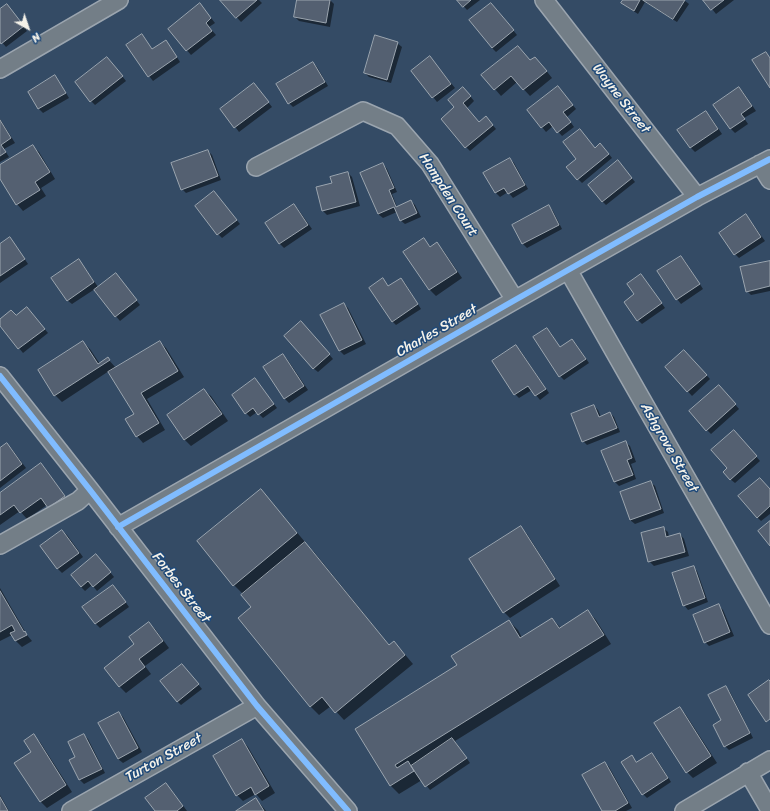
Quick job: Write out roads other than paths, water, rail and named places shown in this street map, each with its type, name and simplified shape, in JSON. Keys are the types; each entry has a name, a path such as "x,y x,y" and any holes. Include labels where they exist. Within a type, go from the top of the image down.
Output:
{"street":[{"path":"0,69 119,0"},
{"name":"Wayne Street","path":"544,0 697,197"},
{"name":"Hampden Court","path":"256,167 363,111 397,126 430,164 515,300"},
{"path":"765,161 770,180"},
{"name":"Charles Street","path":"118,527 697,197 765,161"},
{"name":"Ashgrove Street","path":"568,270 770,625"},
{"name":"Forbes Street","path":"0,376 257,706 348,811"},
{"path":"0,545 78,501 90,490"},
{"name":"Turton Street","path":"71,811 257,706"},
{"path":"684,811 770,760"},
{"path":"748,772 770,810"}]}
